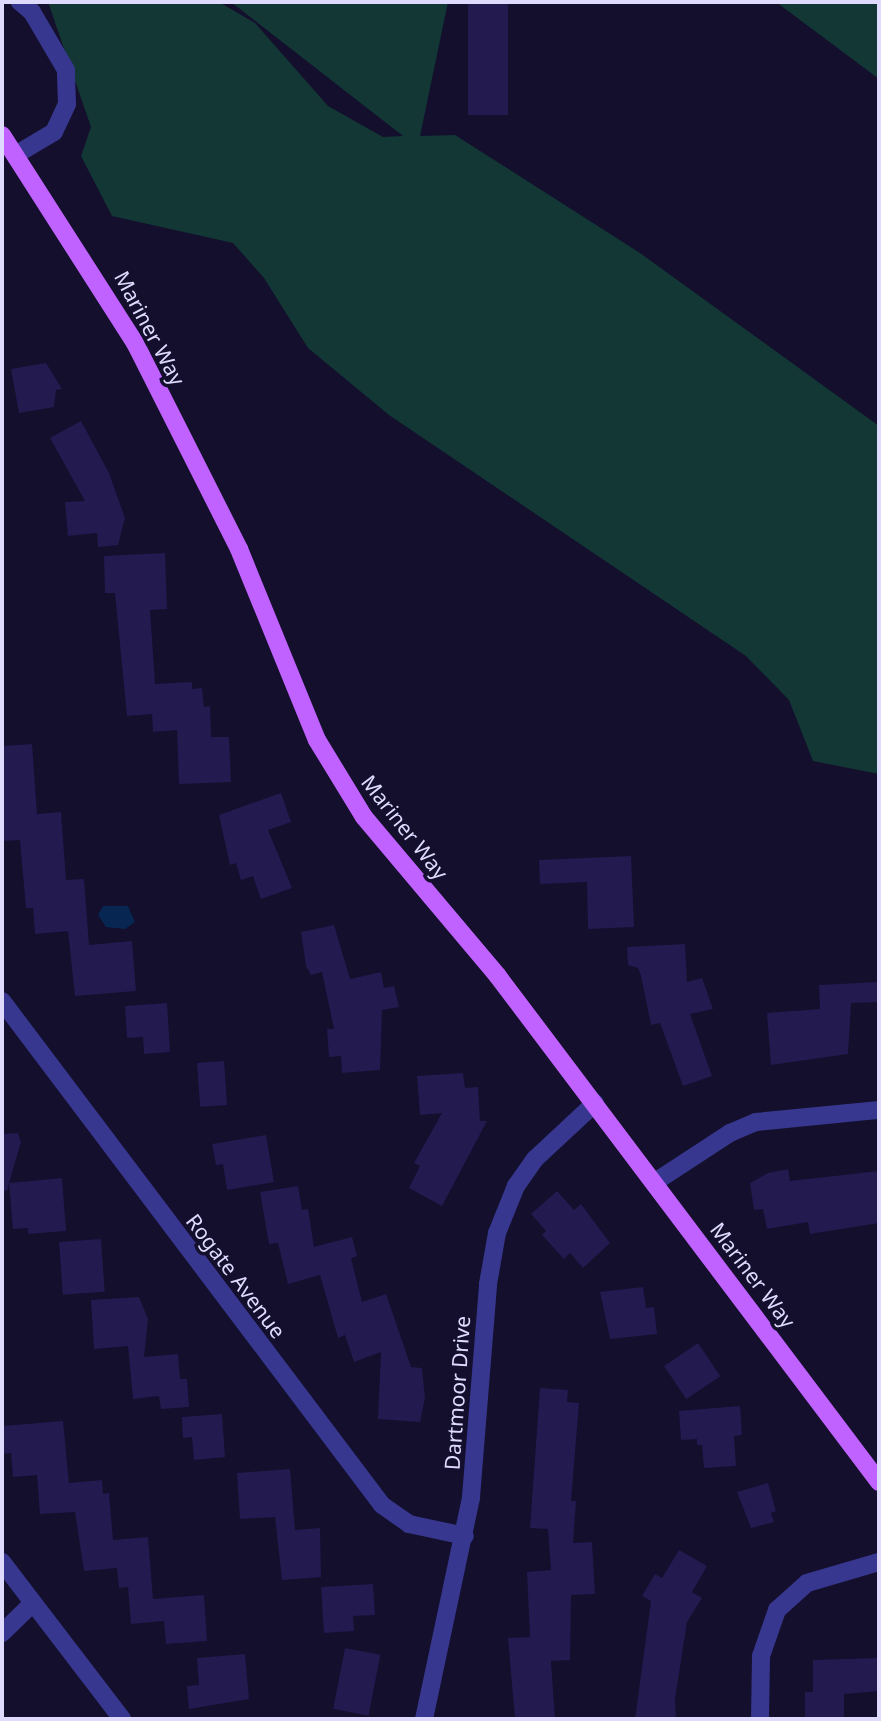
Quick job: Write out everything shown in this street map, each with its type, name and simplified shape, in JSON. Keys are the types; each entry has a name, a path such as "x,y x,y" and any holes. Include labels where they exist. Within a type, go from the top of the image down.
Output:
{"main road":[{"name":"Mariner Way","path":"2,135 17,154 135,343 239,548 306,715 342,783 394,856 482,956 595,1103 879,1482"}],"street":[{"path":"17,154 54,132 66,104 66,70 32,12 20,2"},
{"name":"Rogate Avenue","path":"2,1001 382,1505 409,1524 465,1536"},
{"name":"Dartmoor Drive","path":"424,1719 465,1536 488,1284 496,1233 516,1186 536,1159 595,1103"},
{"path":"655,1182 721,1138 756,1122 879,1110"},
{"path":"2,1562 122,1719"},
{"path":"760,1719 761,1656 777,1611 807,1583 879,1562"},
{"path":"2,1633 33,1603"}],"green space":[{"path":"48,2 219,2 255,23 328,106 383,137 403,136 231,2 448,2 420,136 455,135 640,253 879,426 879,774 813,761 789,700 746,656 389,415 308,348 264,278 233,243 112,216 81,156 91,127"},
{"path":"776,2 879,2 879,79"}],"water":[{"path":"103,906 128,906 135,922 125,929 106,927 98,915"}],"building":[{"path":"468,2 508,2 508,115 468,115"},
{"path":"46,363 62,389 56,390 54,407 19,413 11,369"},
{"path":"81,421 109,473 125,518 118,545 98,547 97,533 68,536 65,502 85,501 50,438"},
{"path":"165,553 167,609 150,610 155,684 192,682 192,689 202,688 204,707 210,706 211,737 229,737 231,782 179,784 177,730 153,732 152,714 127,716 115,593 105,593 104,556"},
{"path":"32,744 37,814 61,812 66,880 84,879 89,945 132,941 136,991 75,996 68,931 35,934 33,908 26,908 20,840 2,841 2,746"},
{"path":"281,793 291,822 268,830 292,888 261,899 253,876 241,880 236,863 230,865 219,815"},
{"path":"631,856 634,927 588,929 587,882 540,884 539,860"},
{"path":"334,925 350,979 381,972 384,988 394,986 399,1007 382,1010 380,1070 342,1073 341,1056 329,1057 327,1029 334,1029 322,972 311,975 306,966 301,932"},
{"path":"685,944 687,982 702,978 713,1009 690,1014 712,1076 683,1086 660,1023 651,1025 641,976 638,968 628,965 627,947"},
{"path":"879,982 879,1002 851,1003 848,1054 771,1065 767,1013 820,1009 819,985"},
{"path":"167,1003 170,1052 144,1054 143,1037 127,1038 125,1006"},
{"path":"224,1061 227,1105 200,1107 197,1063"},
{"path":"463,1073 465,1088 478,1087 480,1121 487,1121 442,1206 409,1188 420,1166 414,1163 442,1113 420,1115 417,1076"},
{"path":"18,1133 21,1142 7,1191 2,1190 2,1134"},
{"path":"266,1135 274,1182 227,1190 223,1164 216,1165 212,1144"},
{"path":"788,1169 790,1181 879,1171 879,1223 810,1234 808,1222 767,1229 763,1209 754,1210 750,1183 768,1173"},
{"path":"62,1178 66,1231 28,1234 28,1228 13,1229 9,1183"},
{"path":"298,1186 302,1210 308,1209 314,1247 352,1237 357,1256 351,1258 362,1302 386,1294 411,1367 422,1368 425,1398 420,1422 378,1419 381,1352 354,1362 345,1335 338,1338 320,1275 288,1284 278,1243 269,1244 260,1192"},
{"path":"557,1191 574,1210 581,1204 610,1243 583,1268 570,1253 564,1259 542,1235 546,1231 531,1214"},
{"path":"101,1239 105,1292 63,1295 59,1242"},
{"path":"643,1287 646,1308 654,1307 657,1334 610,1339 600,1292"},
{"path":"139,1297 148,1319 144,1357 178,1354 180,1379 187,1379 189,1407 161,1409 159,1396 133,1399 128,1346 94,1349 91,1300"},
{"path":"698,1343 720,1376 686,1399 664,1366"},
{"path":"540,1388 568,1390 567,1402 579,1403 571,1501 576,1501 573,1543 592,1542 595,1594 571,1595 570,1660 551,1661 555,1719 515,1719 508,1638 530,1637 527,1572 551,1570 548,1529 530,1528"},
{"path":"740,1406 742,1435 734,1436 736,1466 704,1468 702,1445 697,1445 697,1439 681,1440 679,1411"},
{"path":"222,1414 225,1457 194,1460 192,1437 183,1438 182,1417"},
{"path":"63,1421 69,1483 102,1480 103,1494 109,1493 113,1540 148,1537 153,1599 204,1595 207,1641 166,1644 164,1621 131,1624 128,1587 119,1588 117,1568 84,1571 75,1512 40,1514 37,1475 13,1477 11,1453 2,1454 2,1426"},
{"path":"290,1469 295,1530 320,1528 321,1577 282,1580 275,1517 240,1519 237,1473"},
{"path":"768,1483 776,1511 771,1513 774,1522 751,1528 737,1492"},
{"path":"679,1550 707,1566 692,1592 702,1598 687,1622 675,1699 676,1719 635,1719 651,1601 642,1596 655,1574 662,1578"},
{"path":"373,1584 375,1615 353,1616 354,1631 324,1633 321,1587"},
{"path":"345,1648 380,1655 369,1716 333,1709"},
{"path":"245,1654 249,1699 189,1709 187,1686 199,1685 197,1658"},
{"path":"879,1658 879,1691 844,1694 844,1719 805,1719 805,1692 813,1692 813,1660"}]}
